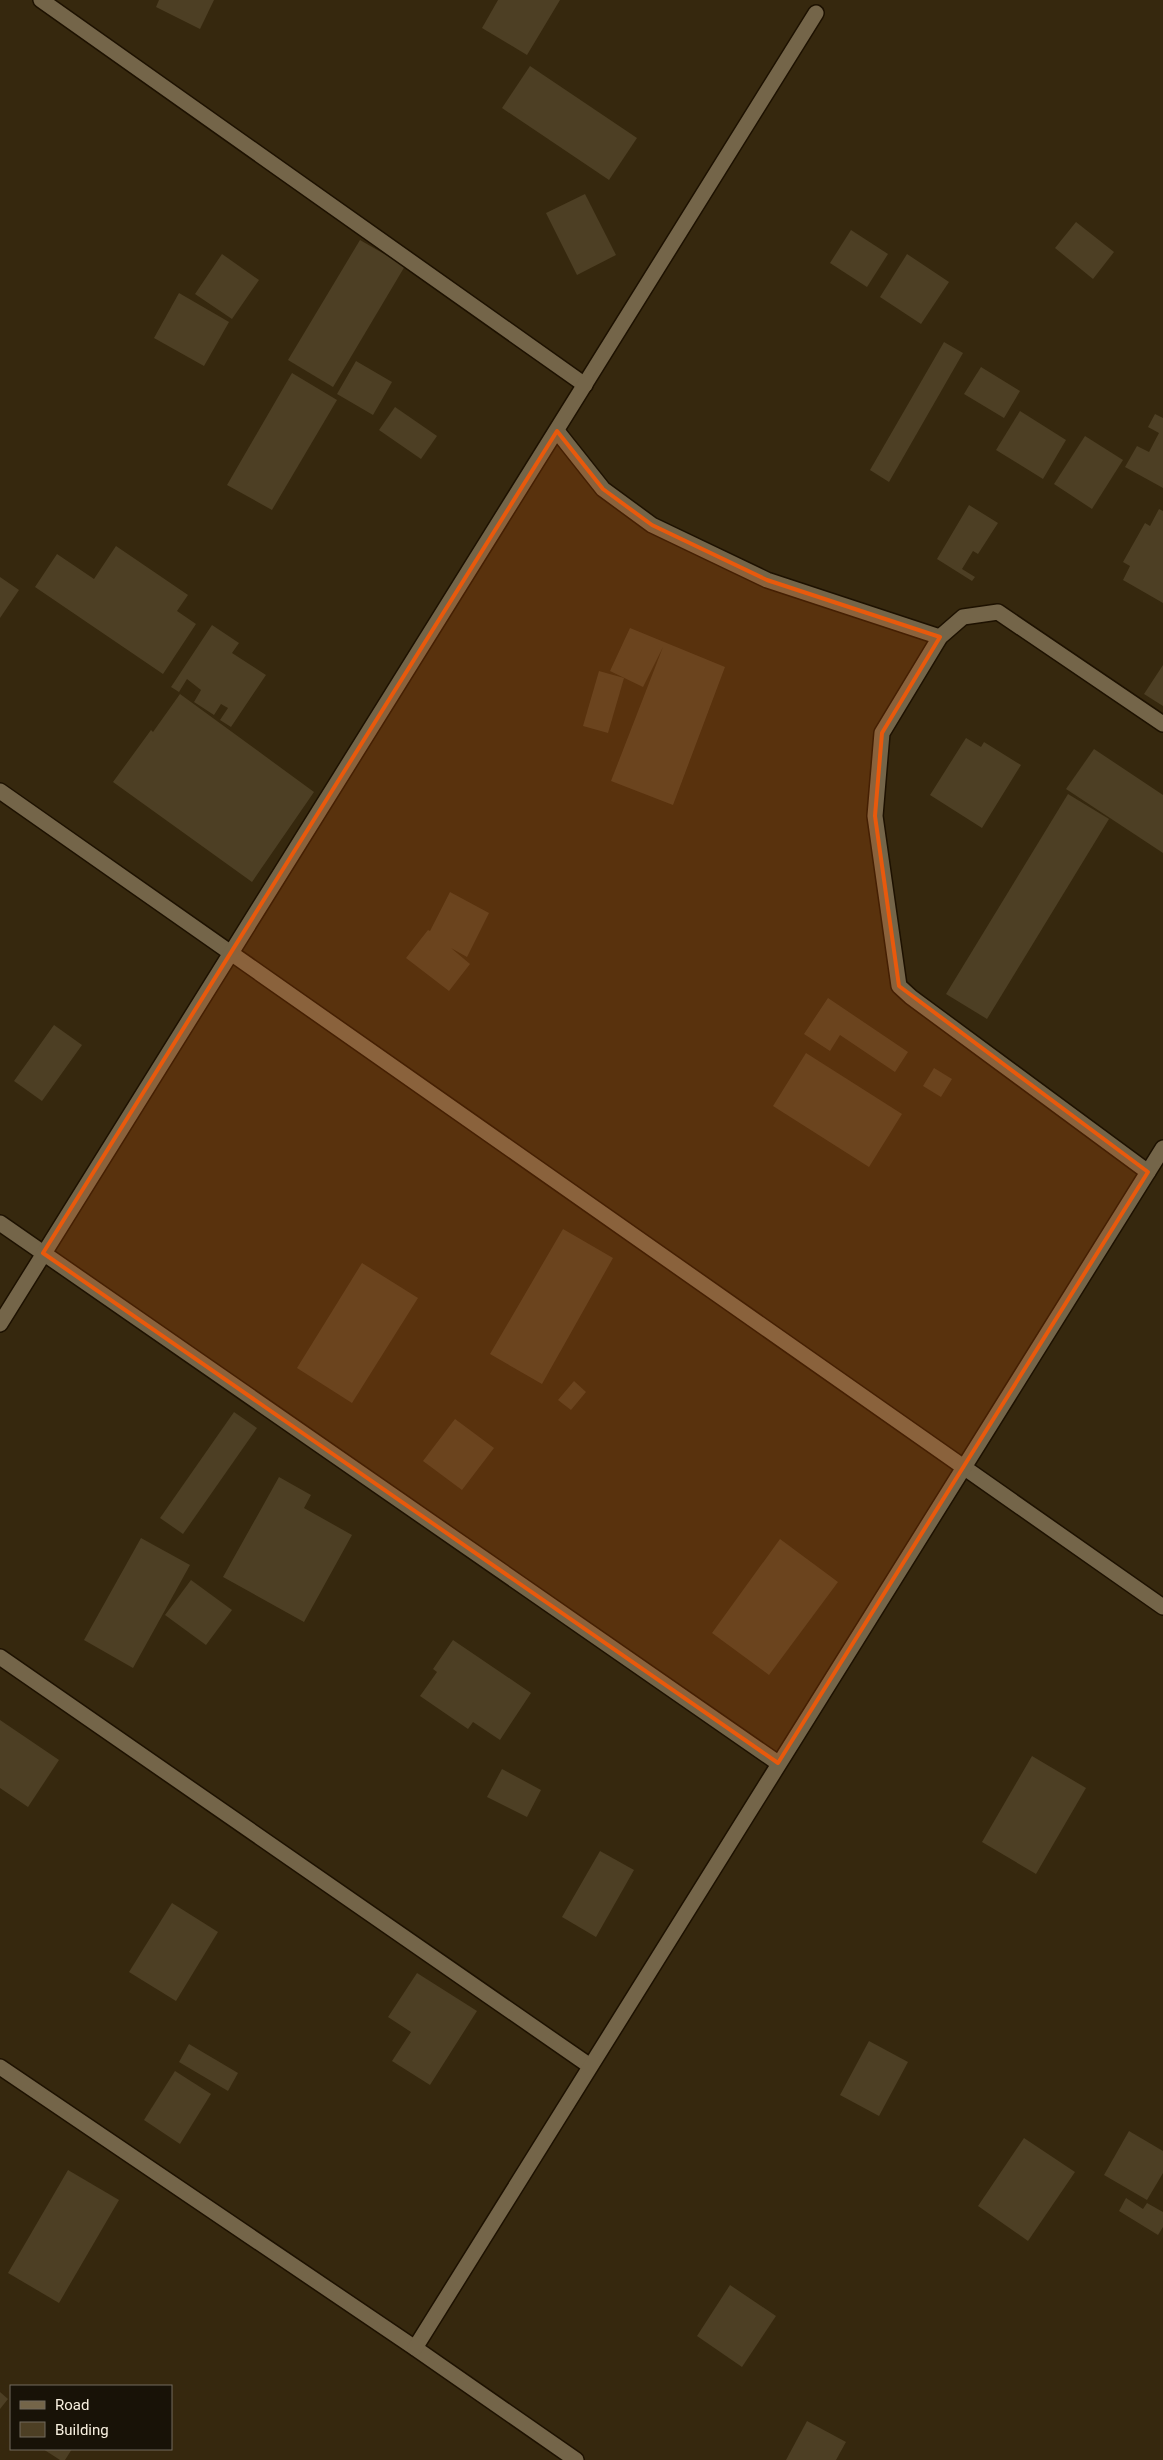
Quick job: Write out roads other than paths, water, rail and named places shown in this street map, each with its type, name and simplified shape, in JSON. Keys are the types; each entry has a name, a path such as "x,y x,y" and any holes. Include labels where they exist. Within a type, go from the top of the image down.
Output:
{"street":[{"path":"41,0 585,385"},
{"path":"0,1324 232,954 816,12"},
{"path":"557,431 603,489 652,525 767,580 940,637"},
{"path":"1148,1172 911,997 899,986 875,816 882,732 940,637 963,617 998,612 1163,724"},
{"path":"0,791 1163,1607"},
{"path":"415,2348 1163,1148"},
{"path":"0,1223 778,1763"},
{"path":"0,1658 590,2066"},
{"path":"0,2067 415,2348 576,2460"}]}
